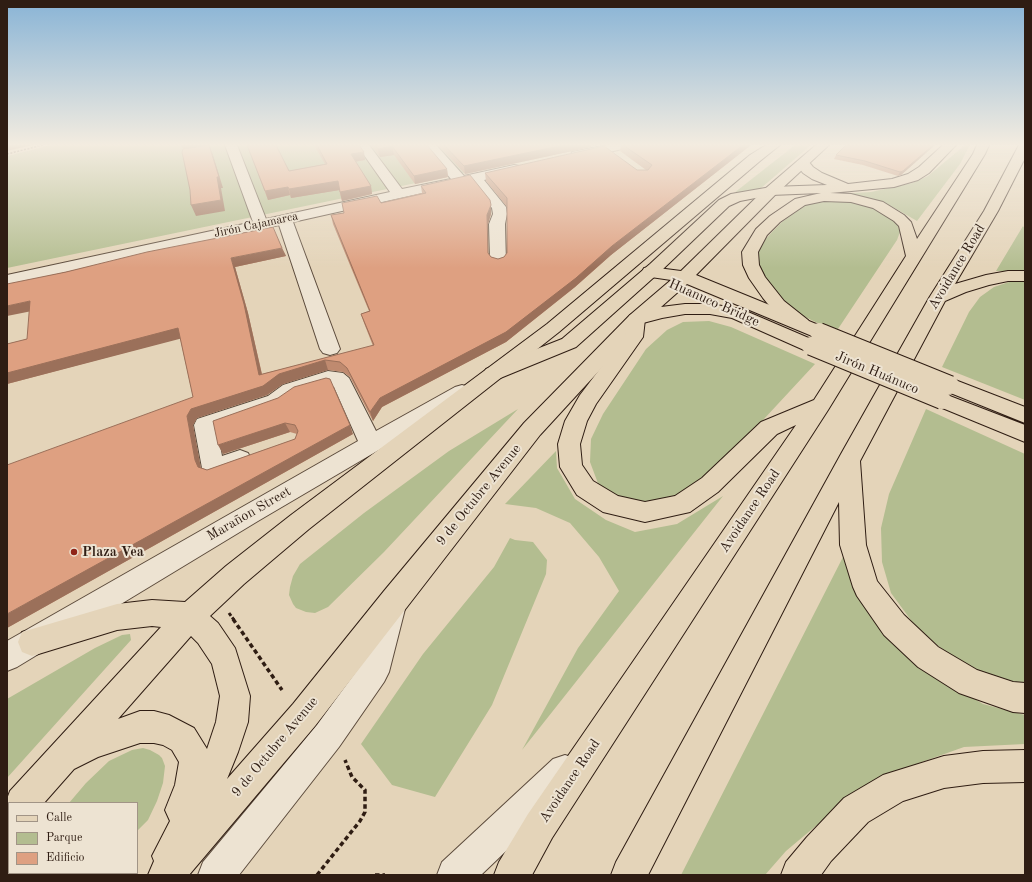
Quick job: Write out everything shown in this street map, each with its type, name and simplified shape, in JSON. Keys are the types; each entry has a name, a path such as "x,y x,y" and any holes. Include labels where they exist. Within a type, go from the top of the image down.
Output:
{"main road":[{"path":"493,374 569,343 650,272 729,186"},
{"name":"9 de Octubre Avenue","path":"166,875 304,715 394,600 532,429 636,318 679,282 777,186"},
{"path":"845,186 851,188"},
{"path":"23,802 190,616 257,556 714,203 724,203 736,197 751,193 867,186"},
{"name":"Avoidance Road","path":"512,875 540,826 821,405 959,186"},
{"name":"Avoidance Road","path":"629,875 849,460 938,298 1004,186"},
{"path":"811,334 778,305 757,278 751,265 750,252 754,243 761,232 775,219 800,202 811,199 831,197 851,198 878,205 894,214 906,225 914,256"},
{"name":"Huanuco Bridge","path":"650,272 811,334"},
{"path":"938,298 960,288 986,280 1008,276 1025,276"},
{"name":"Huanuco Bridge","path":"679,282 735,314 811,334"},
{"path":"735,314 710,309 684,309 636,318 634,337 587,400 576,421 569,444 572,467 585,488 612,505 645,512 681,504 710,486 769,428 821,405"},
{"name":"Jirón Huánuco","path":"811,334 946,393"},
{"path":"946,393 1025,415"},
{"path":"946,393 1025,434"},
{"path":"849,460 853,545 866,587 894,625 928,657 970,682 1013,697 1025,698"},
{"path":"32,642 117,617 152,613 190,616 208,633 225,658 235,696 232,722 222,752 208,785 159,875"},
{"path":"61,759 90,744 140,727 154,727 169,731 183,740 195,759 192,785 159,875"},
{"path":"799,875 819,849 856,810 895,787 944,772 983,767 1025,766"}],"street":[{"path":"246,186 261,224"},
{"path":"392,186 398,194"},
{"name":"Jirón Cajamarca","path":"7,280 434,186"},
{"path":"475,186 498,207 500,214 497,224 498,262"},
{"path":"285,219 330,349"},
{"name":"Marañon Street","path":"7,657 493,374"},
{"path":"262,451 213,468 205,425 275,401 290,390 328,378 336,378 342,382 371,444"},
{"path":"216,875 328,736 374,672 394,600"},
{"path":"455,875 597,741"}],"path":[{"path":"226,608 282,690"},
{"path":"317,875 360,821 365,812 365,790 352,777 344,758"},
{"path":"375,875 385,875"}],"green space":[{"path":"7,186 401,186 7,268"},
{"path":"743,186 763,186 760,189 734,193"},
{"path":"898,186 943,186 917,221 891,206 868,199 837,194 871,192"},
{"path":"821,201 856,201 871,206 896,221 900,232 897,240 836,332 797,313 765,281 759,266 759,251 764,241 773,231 782,222 807,204"},
{"path":"1023,226 1025,229 1025,271 996,271"},
{"path":"1025,281 1025,400 942,367 969,312 980,297 994,287 1009,282"},
{"path":"709,321 731,327 815,364 726,460 684,493 653,505 621,502 599,486 590,462 591,439 603,414 646,349 667,330 683,322"},
{"path":"518,409 384,552 328,607 315,613 306,612 296,608 289,595 293,576 300,564 364,513 449,451"},
{"path":"926,409 1025,454 1025,686 999,682 957,662 916,627 891,593 882,562 881,528 889,494"},
{"path":"556,451 557,468 575,499 606,520 635,532 677,524 723,496 522,750 578,648 619,591 599,557 570,523 536,508 505,504"},
{"path":"510,538 533,542 547,560 546,574 492,705 435,797 392,785 361,744 423,654 494,567"},
{"path":"843,557 852,584 873,620 910,660 983,704 1025,715 1025,744 964,747 891,773 848,799 786,851 765,875 681,875"},
{"path":"130,634 131,640 7,778 7,699 95,648 122,635"},
{"path":"143,748 150,750 162,758 165,766 163,783 157,801 148,820 138,830 138,802 70,802 86,783 109,761 132,750"},
{"path":"9,874 97,874 96,875 8,875"}],"building":[{"path":"189,186 219,186 221,200 191,205"},
{"path":"263,186 306,186 289,189 288,187 265,191"},
{"path":"339,186 370,186 340,192"},
{"path":"421,186 479,186 490,200 491,205 487,215 488,253 491,257 498,259 504,257 507,253 507,198 497,186 690,186 612,246 576,278 506,332 380,398 370,412 347,368 340,362 325,360 279,374 263,386 191,409 187,416 195,460 198,467 207,470 295,439 298,431 295,425 285,423 218,445 213,421 278,398 294,387 326,378 330,379 350,425 7,614 7,465 193,397 178,328 7,373 7,344 27,339 30,301 7,306 7,284 66,272 147,252 273,227 282,248 231,258 244,304 259,375 374,345 361,314 370,311 331,215 344,213 342,203 377,196 381,203 426,193"}],"place":[{"name":"Plaza Vea","path":"74,552"}]}
